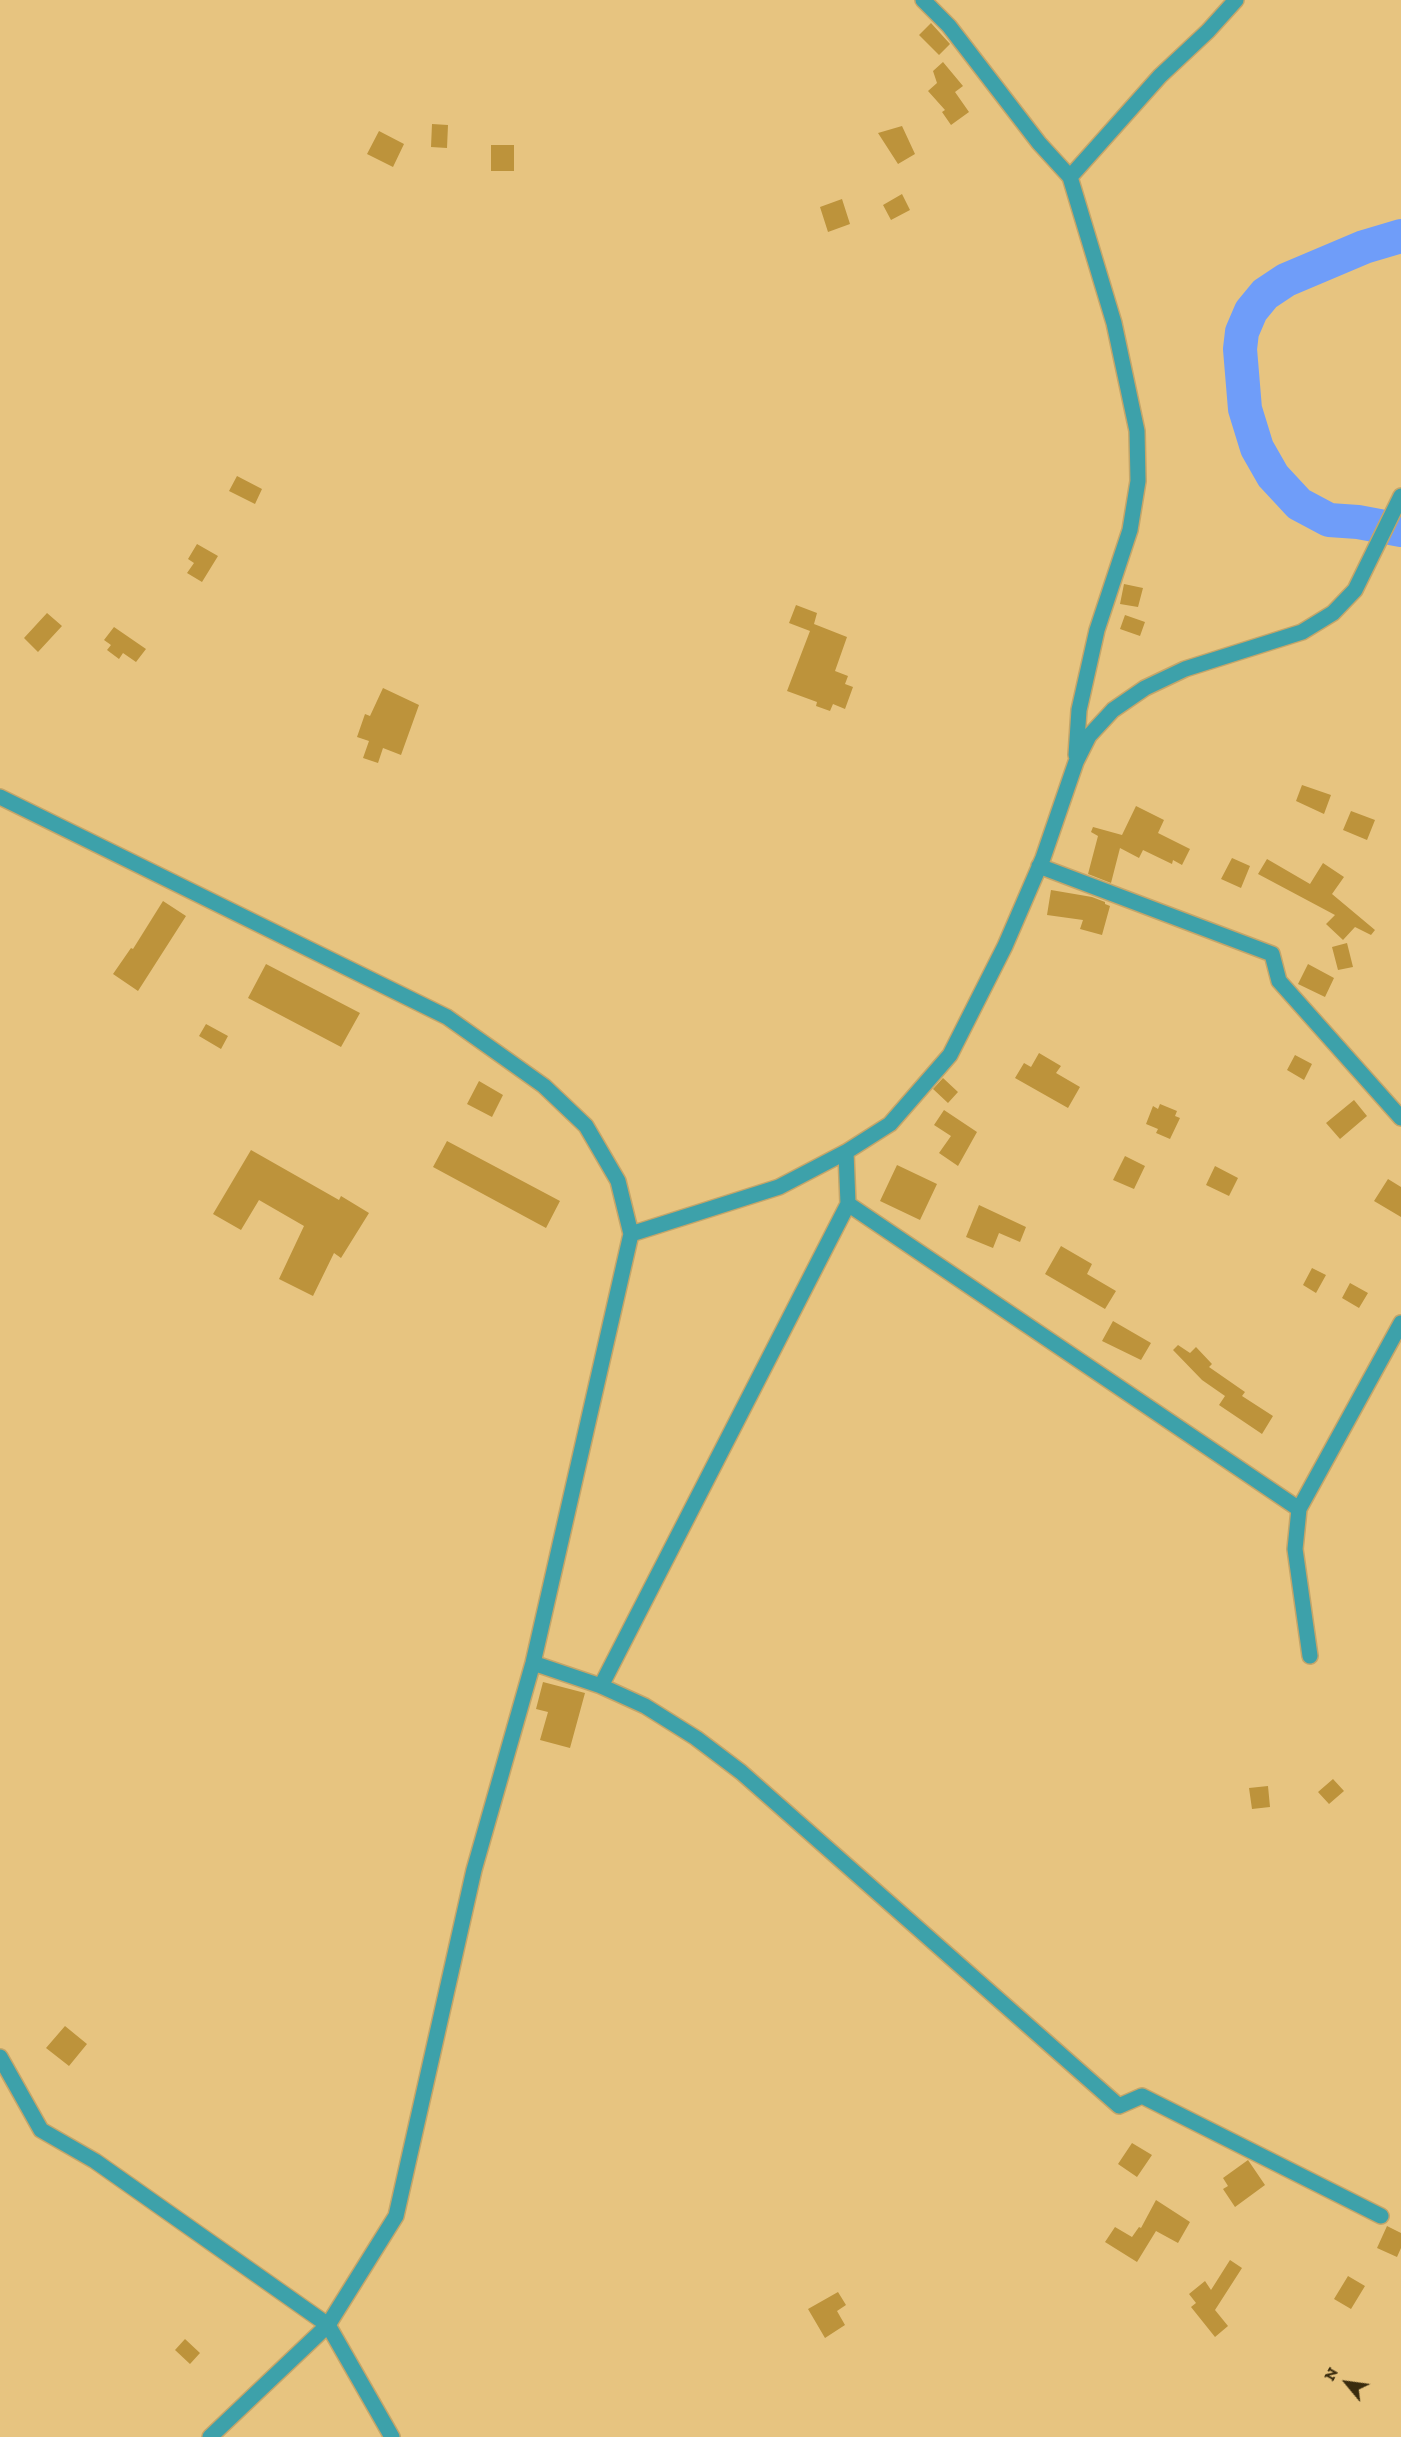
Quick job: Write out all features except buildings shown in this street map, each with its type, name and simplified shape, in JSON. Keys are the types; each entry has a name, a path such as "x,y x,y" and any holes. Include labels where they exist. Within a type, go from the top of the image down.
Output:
{"street":[{"path":"923,0 949,26 1039,143 1070,177 1114,323 1137,431 1138,481 1130,530 1094,641 1079,710 1076,762"},
{"path":"1070,177 1160,76 1208,31 1236,0"},
{"path":"631,1234 779,1187 846,1152 890,1124 950,1055 1005,946 1039,866 1076,762 1089,736 1113,710 1146,688 1185,669 1302,632 1333,613 1354,590 1372,559 1401,496"},
{"path":"0,797 447,1017 544,1086 586,1126 618,1181 631,1234 533,1663 474,1870 396,2216 328,2325 210,2437"},
{"path":"1039,866 1272,954 1279,981 1401,1118"},
{"path":"601,1686 848,1204 846,1152"},
{"path":"848,1204 1299,1509"},
{"path":"1310,1656 1295,1549 1299,1509 1401,1323"},
{"path":"533,1663 601,1686 645,1706 696,1738 741,1772 1119,2106 1142,2096 1381,2216"},
{"path":"0,2057 41,2130 95,2161 328,2325 392,2437"}],"waterway":[{"path":"1401,236 1364,247 1286,280 1265,294 1251,311 1242,332 1240,349 1245,409 1257,448 1273,476 1299,504 1329,520 1358,522 1401,530"}]}
